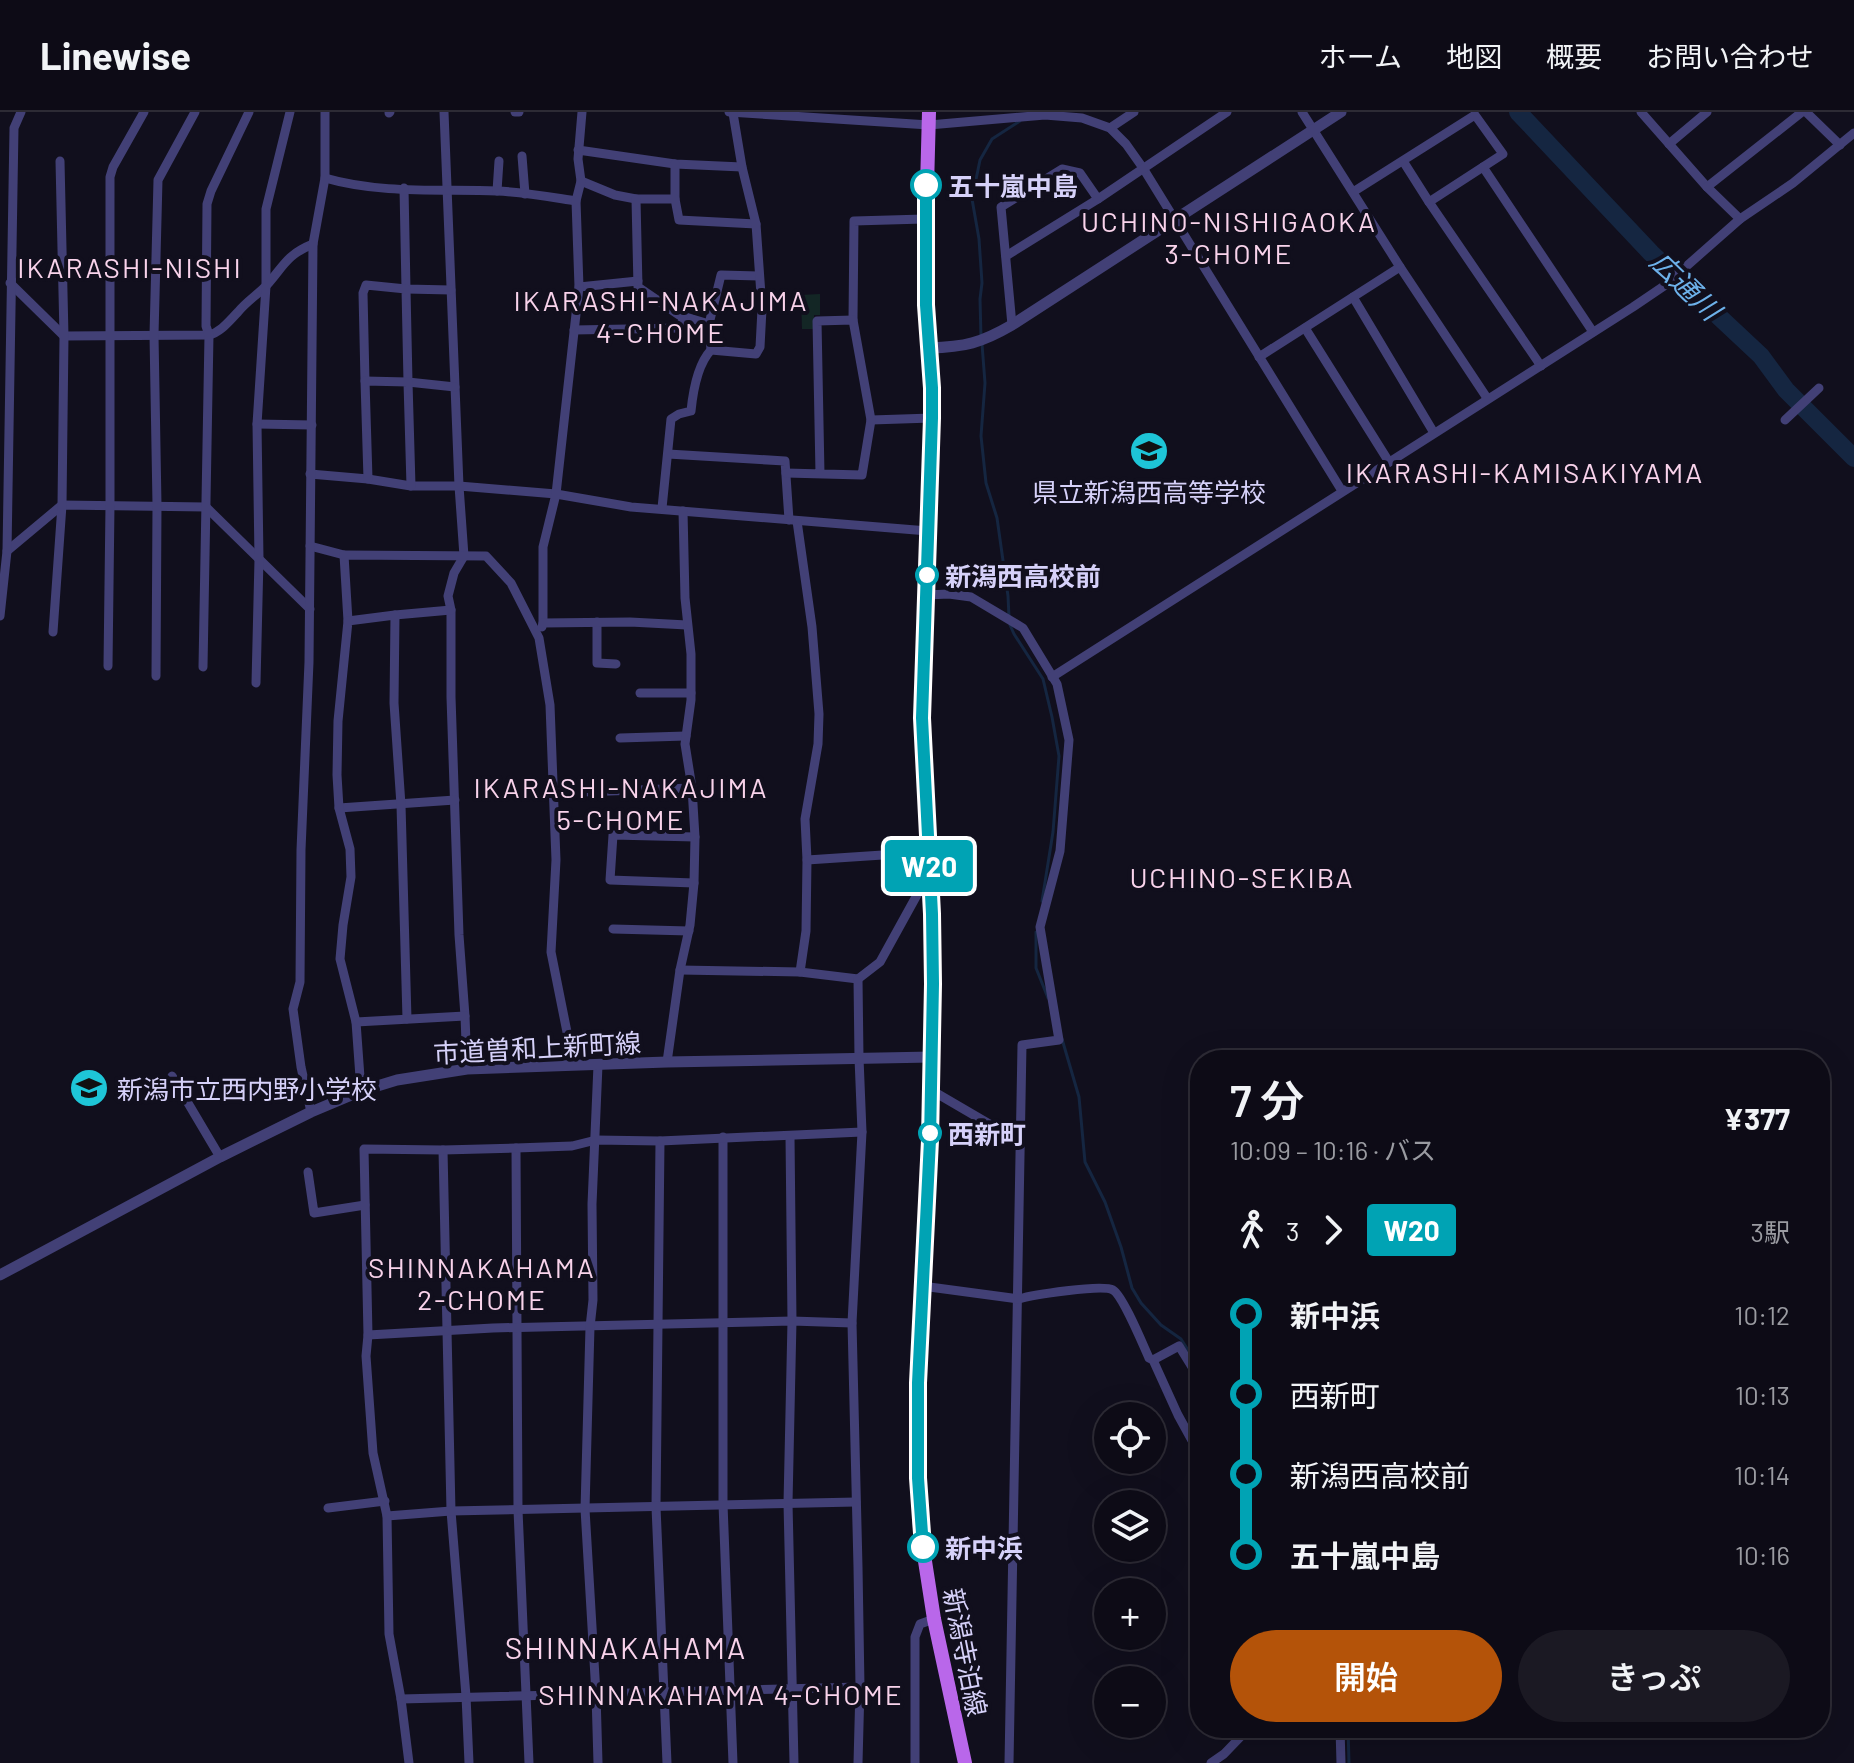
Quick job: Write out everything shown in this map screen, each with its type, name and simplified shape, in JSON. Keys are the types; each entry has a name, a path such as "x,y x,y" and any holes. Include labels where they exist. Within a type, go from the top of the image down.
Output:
{"main road":[{"name":"新潟寺泊線","path":"929,118 924,219 932,418 922,718 933,970 918,1383 918,1478 920,1529 934,1619 965,1763"}],"street":[{"path":"0,616 7,551 4,419 14,128 21,112"},
{"path":"108,666 110,177 144,112"},
{"path":"156,676 154,335 158,180 195,112"},
{"path":"203,667 209,335 206,326 207,204 249,112"},
{"path":"256,683 259,559 257,424 266,286 266,209 290,112"},
{"path":"311,1112 293,1009 300,982 301,850 310,609 313,244 325,178 325,112"},
{"path":"444,112 464,556 454,573 448,596 451,610 451,697 467,1069"},
{"path":"539,638 543,623 543,547 556,494 579,287 576,201 581,181 578,150 582,112"},
{"path":"711,350 756,354 760,347 762,309 756,224 731,112 929,118 1046,113 1082,118 1110,128 1143,168 1342,491"},
{"path":"1110,128 1134,112"},
{"path":"1006,256 1098,199 1227,112"},
{"path":"1302,112 1487,398"},
{"path":"929,348 975,343 1012,325 1341,112"},
{"path":"1641,112 1707,187 1740,219"},
{"path":"1669,144 1707,112"},
{"path":"1707,187 1804,112 1840,145"},
{"path":"1353,192 1475,115 1503,154 1429,202"},
{"path":"1052,677 1633,307 1669,281 1740,219 1793,183 1854,133"},
{"path":"578,150 675,164 742,167"},
{"path":"522,156 525,194"},
{"path":"53,632 62,505 64,336 60,161"},
{"path":"497,191 499,161"},
{"path":"1403,161 1541,366"},
{"path":"675,164 675,199 679,220 756,224"},
{"path":"1483,167 1593,332"},
{"path":"1012,325 1001,207 1062,169 1080,173 1098,199"},
{"path":"325,178 350,185 497,191 576,201"},
{"path":"581,181 615,195 636,199 675,199"},
{"path":"404,188 411,486"},
{"path":"636,199 638,287 683,316 709,324"},
{"path":"786,473 862,475 871,420 853,320 854,221 924,219"},
{"path":"10,283 64,336 209,335 217,333 266,286 289,257 313,244"},
{"path":"1259,357 1400,267"},
{"path":"662,508 671,419 691,411 700,369 711,350 709,324 721,275 759,276"},
{"path":"579,287 638,281"},
{"path":"368,479 363,293 366,285 451,290"},
{"path":"1353,297 1434,433"},
{"path":"574,330 681,328 683,316"},
{"path":"820,474 817,321 853,320"},
{"path":"1305,328 1389,462"},
{"path":"365,381 455,387"},
{"path":"1788,417 1819,388"},
{"path":"871,420 932,418"},
{"path":"257,424 312,425"},
{"path":"668,454 785,461 812,627 819,714 818,744 805,819 806,931 800,972"},
{"path":"310,474 411,486 459,486 556,494 631,507 928,531"},
{"path":"7,551 62,505 206,507 310,609"},
{"path":"667,1062 694,883 692,788 685,744 691,693 691,654 683,511"},
{"path":"310,546 344,555 486,556 511,583 539,638 550,705 555,793 556,860 551,952 568,1037 570,1065"},
{"path":"344,555 348,621 338,721 337,775 339,808 350,849 351,877 340,959 356,1022 361,1091"},
{"path":"926,595 971,597 1023,628 1057,684 1069,740 1060,851 1040,927 1059,1040 1022,1045 1009,1763"},
{"path":"348,621 451,610"},
{"path":"395,615 394,703 401,805 407,1019"},
{"path":"597,622 597,663 616,664"},
{"path":"543,623 687,625"},
{"path":"640,693 691,693"},
{"path":"620,738 686,736"},
{"path":"555,793 692,788"},
{"path":"339,808 455,800"},
{"path":"694,883 610,880 613,835 695,837"},
{"path":"807,860 928,852"},
{"path":"680,970 800,972 858,979 880,962 929,874"},
{"path":"613,929 689,931"},
{"path":"858,979 862,1132 852,1323 860,1687 858,1763"},
{"path":"356,1022 465,1016"},
{"name":"市道曽和上新町線","path":"0,1275 311,1112 397,1080 467,1069 932,1057"},
{"path":"598,1065 585,1509 598,1763"},
{"path":"172,1076 220,1157"},
{"path":"931,1090 1020,1142"},
{"path":"409,1763 389,1634 387,1516 373,1453 366,1356 364,1149 516,1148 572,1146 596,1140 660,1141 862,1132"},
{"path":"790,1136 792,1321 788,1503 794,1763"},
{"path":"723,1137 723,1504 733,1763"},
{"path":"660,1141 656,1507 667,1763"},
{"path":"516,1148 518,1510 529,1763"},
{"path":"443,1150 451,1511 469,1763"},
{"path":"308,1172 314,1213 365,1205"},
{"path":"922,1286 1019,1299 1075,1290 1108,1288 1115,1291 1190,1437"},
{"path":"368,1335 792,1321 852,1323"},
{"path":"1153,1360 1179,1346 1190,1364"},
{"path":"328,1508 385,1501"},
{"path":"387,1516 451,1511 856,1502"},
{"path":"915,1763 915,1637 920,1624 934,1619"},
{"path":"401,1699 860,1687"},
{"path":"1211,1763 1239,1738"},
{"path":"1340,1738 1341,1763"}],"green space":[{"path":"820,294 820,315 814,315 814,329 802,329 801,295"}],"waterway":[{"name":"広通川","path":"1518,112 1651,253 1761,356 1786,390 1854,458"},
{"path":"981,337 982,283 972,199 980,160 992,139 1020,121"},
{"path":"982,344 985,383 981,436 986,483 997,518 1009,617"},
{"path":"1010,625 1043,679 1059,756 1053,832 1042,901"},
{"path":"1036,932 1036,968 1048,998"},
{"path":"1062,1039 1079,1097 1085,1162 1105,1202 1132,1288 1141,1303 1161,1325 1181,1339 1190,1353"},
{"path":"1348,1738 1349,1763"}],"bus line":[{"name":"W20","path":"923,1547 918,1478 918,1383 930,1140 933,984 922,718 932,418 926,305 926,185"}],"place":[{"name":"五十嵐中島","path":"926,185"},
{"name":"県立新潟西高等学校","path":"1149,451"},
{"name":"新潟西高校前","path":"927,575"},
{"name":"新潟市立西内野小学校","path":"89,1088"},
{"name":"西新町","path":"930,1133"},
{"name":"新中浜","path":"923,1547"}],"district":[{"name":"UCHINO-NISHIGAOKA 3-CHOME","path":"1229,237"},
{"name":"IKARASHI-NISHI","path":"130,267"},
{"name":"IKARASHI-NAKAJIMA 4-CHOME","path":"661,316"},
{"name":"IKARASHI-KAMISAKIYAMA","path":"1525,472"},
{"name":"IKARASHI-NAKAJIMA 5-CHOME","path":"621,803"},
{"name":"UCHINO-SEKIBA","path":"1242,877"},
{"name":"SHINNAKAHAMA 2-CHOME","path":"482,1283"},
{"name":"SHINNAKAHAMA","path":"626,1647"},
{"name":"SHINNAKAHAMA 4-CHOME","path":"721,1694"}]}
